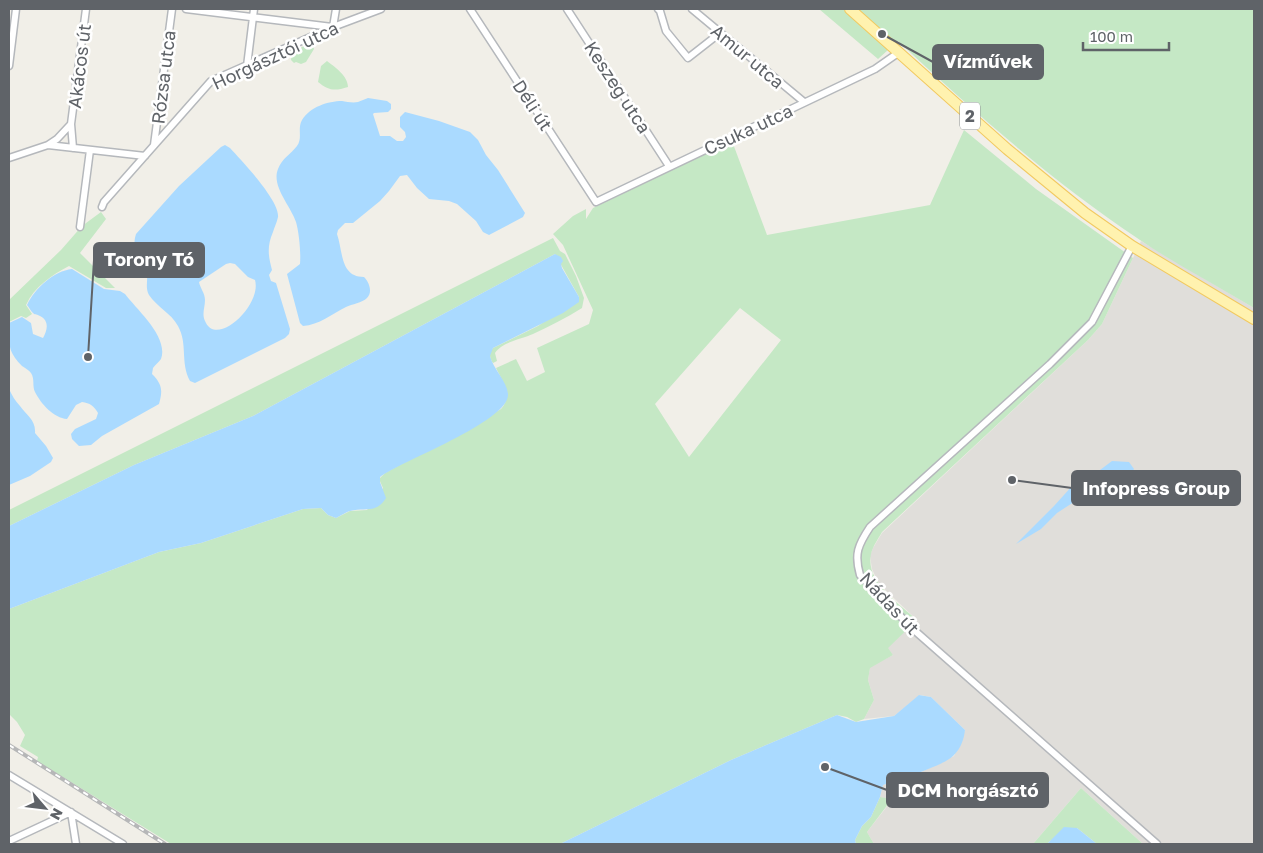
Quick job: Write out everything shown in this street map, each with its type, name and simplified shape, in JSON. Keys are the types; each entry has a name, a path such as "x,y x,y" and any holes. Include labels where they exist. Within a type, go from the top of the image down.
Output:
{"main road":[{"name":"2","path":"850,9 1007,150 1085,213 1132,246 1254,319"}],"street":[{"path":"9,66 16,9"},
{"name":"Akácos út","path":"73,148 71,124 86,9"},
{"name":"Rózsa utca","path":"154,146 172,9"},
{"path":"186,9 333,27 336,9"},
{"path":"247,66 254,9"},
{"name":"Horgásztói utca","path":"102,207 104,202 211,82 333,27 381,9"},
{"name":"Déli út","path":"470,9 596,202"},
{"name":"Keszeg utca","path":"567,9 670,166"},
{"path":"661,9 666,31 688,58 720,33"},
{"name":"Amur utca","path":"692,9 804,102"},
{"name":"Csuka utca","path":"596,202 875,69 898,53"},
{"name":"Akácos út","path":"9,158 48,145 71,124"},
{"path":"48,145 145,156"},
{"path":"80,227 90,150"},
{"name":"Nádas út","path":"1132,246 1092,322 1050,364 870,527 857,551 857,564 860,575 914,630 1157,844"},
{"path":"9,775 123,844"},
{"path":"9,841 70,812"},
{"path":"70,812 76,844"}],"shaded area":[{"path":"1141,241 1254,308 1254,844 1143,844 1081,788 1033,844 874,844 867,832 892,800 880,797 883,785 917,774 954,756 965,730 931,697 920,695 894,716 864,719 874,700 868,680 870,667 893,655 887,648 917,620 879,584 872,569 870,556 873,548 882,533 1088,340 1102,324"}],"green space":[{"path":"819,9 1254,9 1254,308 1154,249 1076,194 1015,146 898,41 878,59"},
{"path":"309,43 313,45 314,49 306,62 301,64 294,63 291,60 292,53"},
{"path":"327,61 346,79 348,87 332,89 318,82 321,66"},
{"path":"964,130 1036,189 1133,258 1102,324 1088,340 882,532 877,540 871,554 873,574 885,592 917,620 888,648 893,655 870,668 868,680 874,700 864,719 856,722 847,717 837,715 731,760 560,844 171,844 37,761 38,757 20,746 25,735 17,722 9,714 9,609 159,552 201,543 303,509 321,508 328,515 336,518 350,511 367,510 383,488 379,479 385,473 501,409 505,404 507,394 496,368 516,359 527,381 545,372 537,348 589,324 593,310 563,245 553,234 573,216 586,209 586,219 593,208 732,141 767,235 930,205","holes":["740,308 781,340 689,457 655,404"]},
{"path":"101,212 106,219 80,253 115,288 106,288 69,266 39,287 29,299 26,305 32,314 26,318 21,316 9,322 9,300 61,250 82,226"},
{"path":"553,238 560,251 565,254 576,276 584,298 582,308 539,331 502,346 495,353 497,361 493,363 491,359 490,353 493,348 538,326 579,297 555,254 253,416 134,465 9,526 9,510"},
{"path":"1081,788 1143,844 1097,844 1077,828 1047,844 1033,844"},
{"path":"880,797 892,799 867,832 874,844 856,844 855,840 862,826 871,817"}],"water":[{"path":"368,98 387,101 391,104 391,109 388,112 373,114 380,136 390,136 397,141 403,141 406,137 405,132 400,127 400,117 405,112 470,132 478,140 525,213 523,217 489,235 483,232 476,221 457,204 449,201 429,199 407,175 400,176 380,201 353,223 345,223 338,230 337,234 346,268 350,273 366,279 370,287 369,296 320,321 303,326 300,323 287,274 300,264 298,231 294,216 279,189 277,182 278,169 299,143 300,127 305,115 314,108 331,102 359,102"},
{"path":"225,145 230,148 243,162 267,192 277,210 278,217 269,246 272,270 269,275 271,281 276,283 290,329 289,334 285,338 195,383 190,381 187,374 183,340 178,326 172,317 149,295 147,273 136,250 135,240 136,234 179,186","holes":["226,264 235,264 248,277 255,280 252,300 238,320 220,330 212,329 206,323 203,314 205,297 199,282"]},
{"path":"555,254 561,257 563,261 561,264 562,268 579,297 579,302 563,313 493,348 490,356 505,384 508,394 504,405 474,428 380,477 386,498 378,506 370,509 350,511 336,518 328,515 321,508 303,509 201,543 159,552 9,609 9,526 134,465 253,416"},
{"path":"72,269 104,289 120,291 125,294 156,333 162,351 161,359 153,368 152,374 161,388 159,404 102,436 91,445 79,446 72,439 71,434 75,429 96,419 98,413 90,404 82,402 76,405 67,419 57,416 48,410 35,392 31,373 17,361 11,351 9,336 9,323 22,317 31,323 33,334 43,338 46,323 43,318 33,313 27,305 35,292 46,281 58,273"},
{"path":"9,389 33,421 35,433 53,458 51,462 30,476 9,485"},
{"path":"1112,461 1129,462 1134,469 1127,479 1097,487 1057,513 1041,529 1016,544 1073,485 1092,476"},
{"path":"919,695 931,697 965,730 962,743 954,755 942,763 883,785 871,817 862,826 855,840 856,844 560,844 731,760 837,715 856,722 894,716"},
{"path":"1064,827 1077,828 1097,844 1047,844"}],"railway":[{"path":"9,745 165,844"}],"place":[{"name":"Vízművek","path":"882,34"},
{"name":"Torony Tó","path":"88,357"},
{"name":"Infopress Group","path":"1012,480"},
{"name":"DCM horgásztó","path":"825,767"}]}
